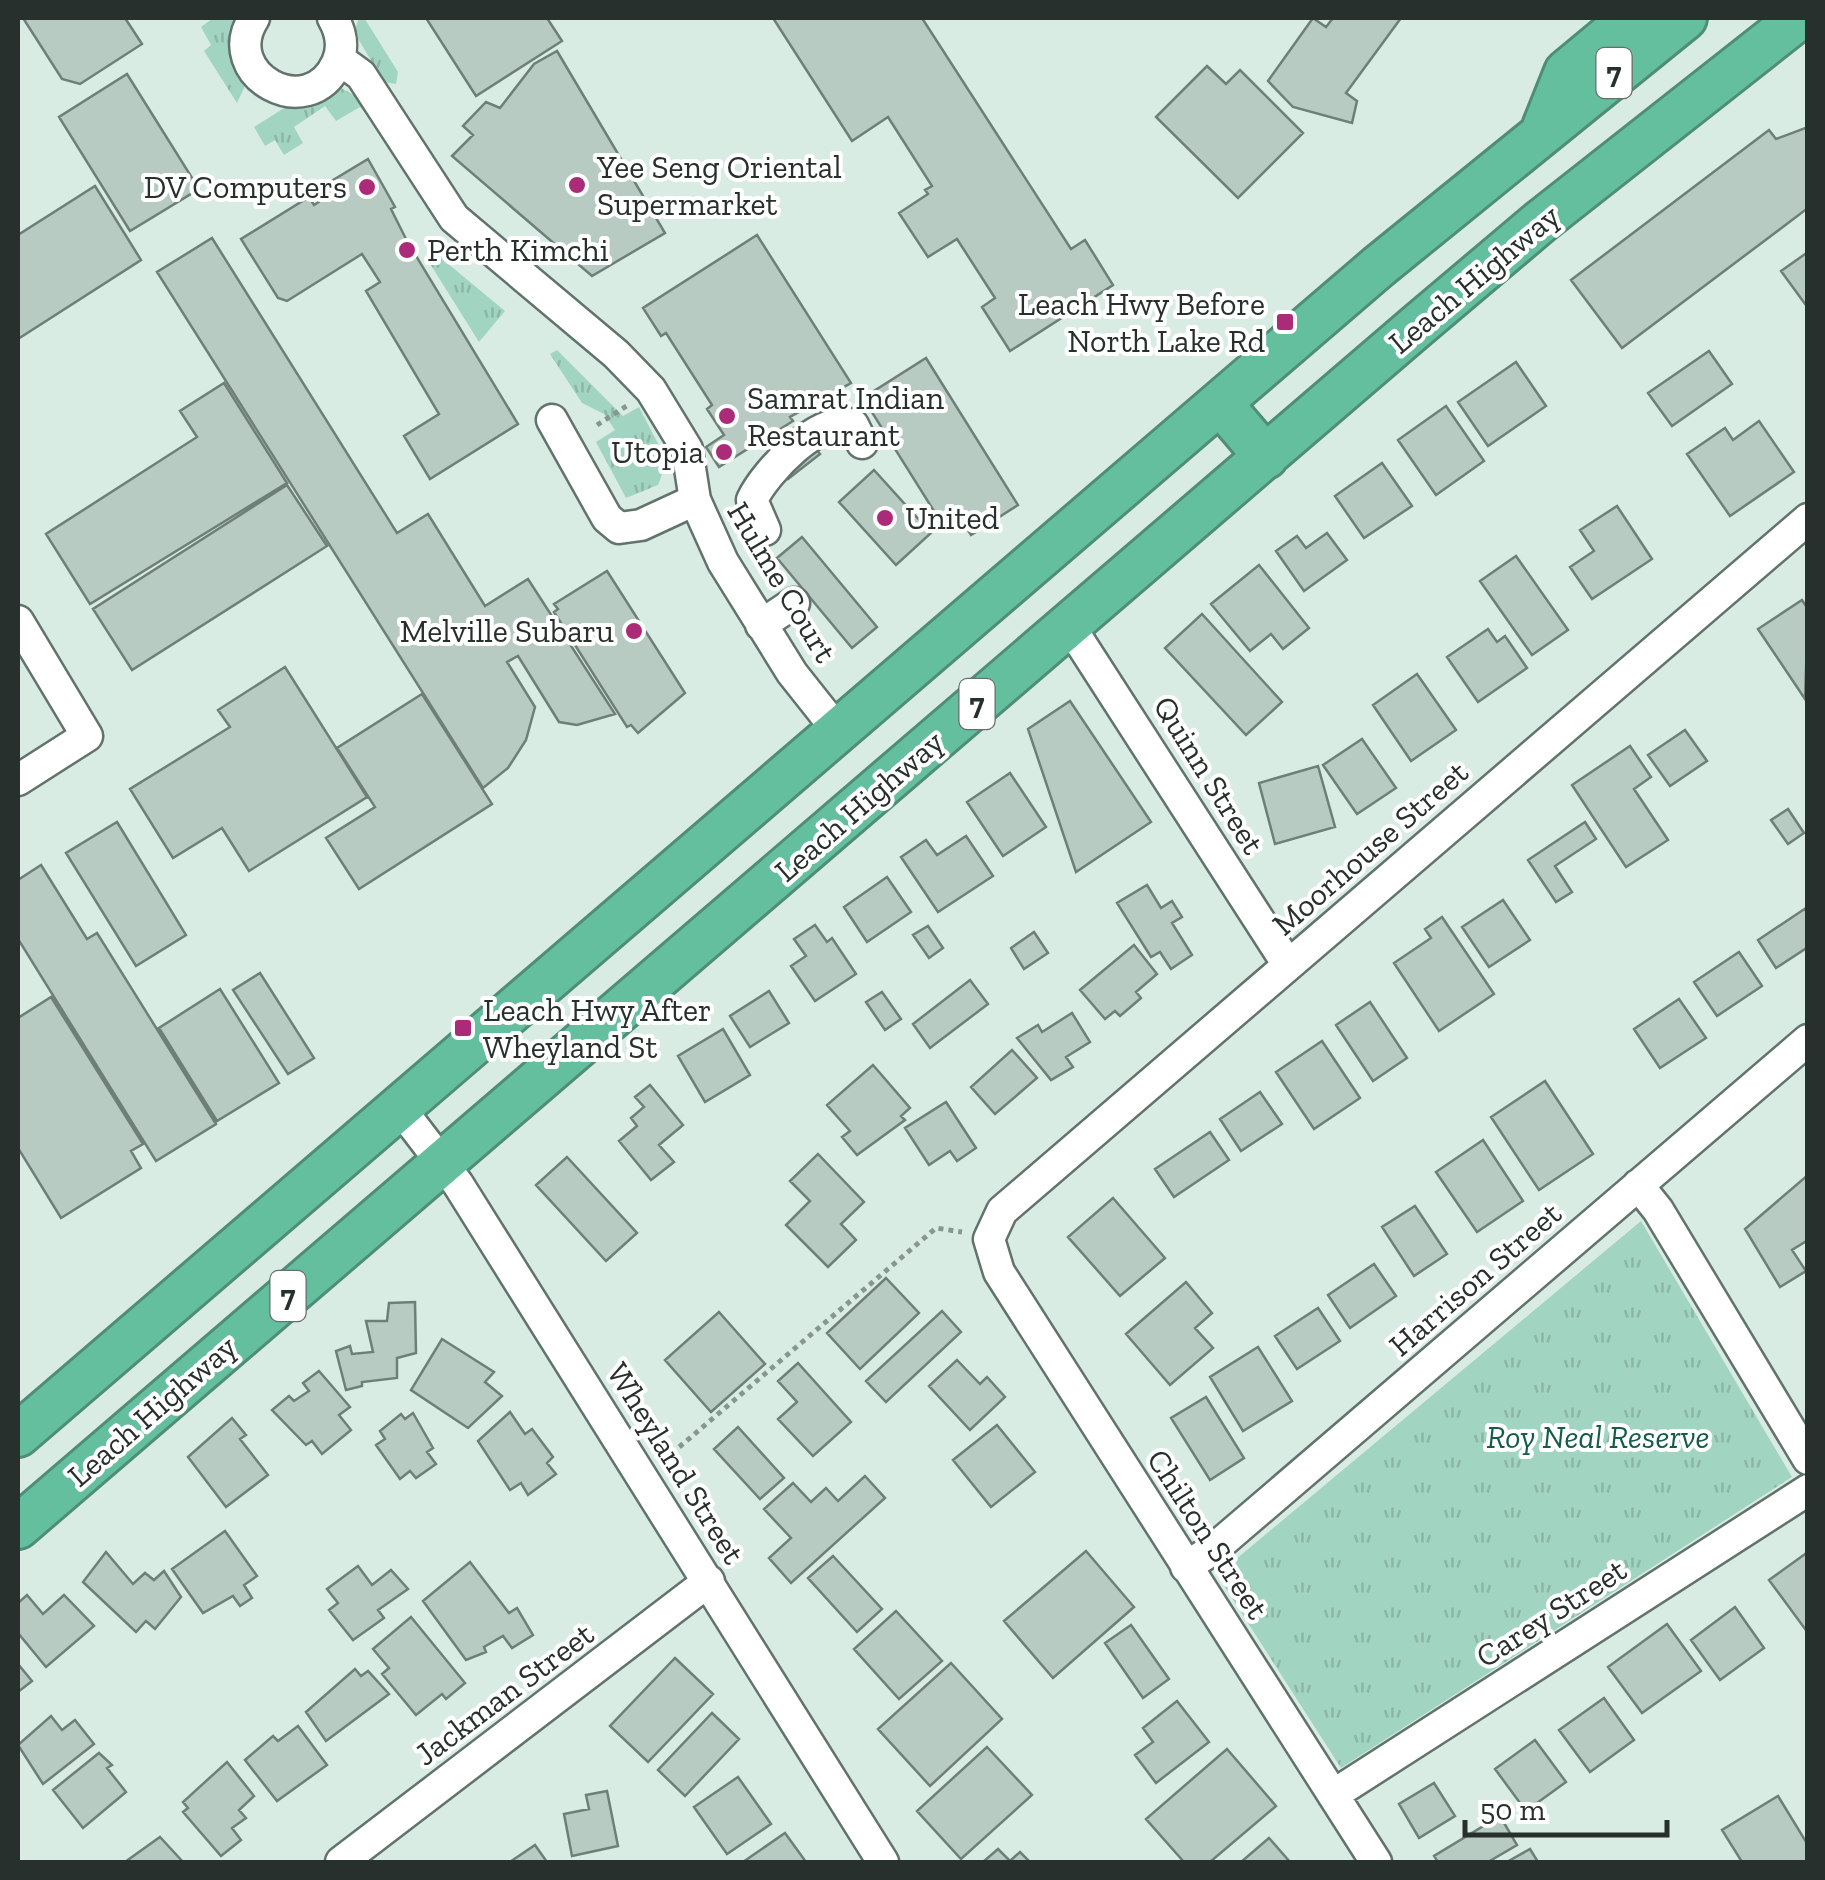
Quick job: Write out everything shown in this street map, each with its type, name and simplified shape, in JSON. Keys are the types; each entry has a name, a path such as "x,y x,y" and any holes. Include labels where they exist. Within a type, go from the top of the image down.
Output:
{"highway":[{"path":"1544,129 1566,72 1631,18"},
{"name":"7","path":"18,1435 1220,403 1544,129 1685,18"},
{"name":"Leach Highway","path":"18,1528 1540,222 1797,29"},
{"path":"1220,403 1266,457"}],"street":[{"path":"254,18 246,39 246,53 258,78 269,86 296,93 323,82 339,59 340,37 333,18"},
{"name":"Hulme Court","path":"339,59 361,75 454,218 616,354 651,390 687,449 695,500 723,562 761,625 838,731"},
{"path":"552,420 607,518 618,528 641,526 695,500"},
{"path":"765,530 752,500 763,476 824,427 842,421 853,425 862,443"},
{"name":"Moorhouse Street","path":"989,1239 1002,1212 1808,519"},
{"path":"761,625 794,603"},
{"path":"18,621 87,736 18,780"},
{"name":"Quinn Street","path":"1068,625 1288,965"},
{"name":"Harrison Street","path":"1186,1566 1216,1548 1808,1040"},
{"name":"Wheyland Street","path":"399,1108 444,1164 883,1862"},
{"path":"1638,1185 1658,1210 1808,1459"},
{"name":"Chilton Street","path":"989,1239 1000,1272 1376,1862"},
{"name":"Carey Street","path":"1333,1795 1808,1490"},
{"name":"Jackman Street","path":"341,1862 709,1581"}],"path":[{"path":"597,424 626,406"},
{"path":"643,1476 936,1228 989,1239"}],"green space":[{"path":"213,18 242,18 247,82 237,103 204,51 211,45 201,27"},
{"path":"359,18 365,19 398,72 396,84 384,82 354,32"},
{"path":"341,88 358,97 374,121 360,107 336,121 325,106 294,127 303,143 284,155 275,140 265,146 254,127 292,103"},
{"path":"435,253 505,311 479,342 427,259"},
{"path":"557,350 623,416 639,407 667,461 658,485 626,498 596,442 615,430 604,414 582,403 550,354"},
{"name":"Roy Neal Reserve","path":"1641,1221 1792,1477 1341,1768 1217,1575"}],"building":[{"path":"23,18 125,18 142,44 80,84 62,79"},
{"path":"426,18 547,18 562,41 476,96"},
{"path":"773,18 922,18 1071,249 1085,240 1113,285 1010,351 982,307 995,298 957,239 928,257 899,213 928,194 925,190 932,186 888,117 852,141"},
{"path":"1313,18 1326,27 1333,18 1401,18 1346,93 1357,101 1352,123 1293,107 1268,81"},
{"path":"557,51 665,233 592,276 452,156 473,135 463,126 486,102 500,108 534,64"},
{"path":"1207,66 1226,84 1240,70 1303,133 1238,198 1156,117"},
{"path":"127,74 199,189 130,231 59,117"},
{"path":"1808,127 1808,208 1622,348 1571,280 1769,130 1776,139"},
{"path":"368,159 395,207 391,209 407,241 518,424 430,479 404,436 439,414 366,291 380,282 362,254 287,301 278,298 241,239 309,197 314,205 331,194 325,185"},
{"path":"95,186 141,260 18,339 18,235"},
{"path":"757,235 851,383 790,417 793,421 766,438 761,433 746,443 749,448 719,467 706,447 724,435 707,409 712,405 666,333 661,336 643,308"},
{"path":"212,238 397,533 428,514 485,606 528,579 615,714 577,725 559,722 518,656 507,662 535,707 526,740 508,768 483,788 157,272"},
{"path":"1808,252 1808,308 1781,271"},
{"path":"1709,351 1732,384 1672,426 1648,393"},
{"path":"926,358 1018,505 971,535 960,518 944,527 863,398"},
{"path":"1516,362 1546,406 1488,446 1458,402"},
{"path":"224,383 287,483 90,604 46,534 197,437 180,411"},
{"path":"1446,406 1484,461 1436,495 1398,440"},
{"path":"1759,421 1794,472 1730,516 1687,454 1725,428 1733,440"},
{"path":"801,430 820,454 788,479 769,455"},
{"path":"1382,463 1412,506 1364,538 1335,496"},
{"name":"United","path":"874,470 931,533 896,565 839,502"},
{"path":"287,485 327,546 132,670 93,609"},
{"path":"1617,506 1652,559 1592,599 1570,567 1594,551 1580,530"},
{"path":"1327,533 1347,560 1304,591 1276,551 1297,536 1306,548"},
{"path":"802,537 877,627 852,648 777,558"},
{"path":"1516,556 1568,630 1532,655 1480,581"},
{"path":"1259,565 1309,628 1283,649 1271,634 1250,651 1211,604"},
{"path":"607,571 685,693 638,733 631,725 627,727 554,612 558,609 554,604"},
{"path":"1802,600 1808,609 1805,699 1758,629"},
{"path":"1202,614 1282,702 1246,735 1165,648"},
{"path":"1488,629 1497,642 1505,636 1527,668 1478,702 1447,657"},
{"path":"285,667 367,797 249,871 222,828 173,858 130,789 230,727 218,710"},
{"path":"1417,674 1456,730 1411,761 1373,705"},
{"path":"422,694 492,804 359,889 326,838 375,807 337,748"},
{"path":"1070,701 1151,822 1076,872 1028,729"},
{"path":"1685,730 1707,761 1670,786 1648,755"},
{"path":"1362,739 1396,788 1357,814 1323,765"},
{"path":"1630,746 1651,777 1634,789 1668,840 1626,867 1572,785"},
{"path":"1318,766 1335,827 1275,844 1259,783"},
{"path":"1010,773 1046,827 1003,856 967,802"},
{"path":"1788,809 1804,833 1788,844 1771,820"},
{"path":"117,822 186,935 136,966 66,853"},
{"path":"1585,822 1596,839 1555,866 1572,892 1556,902 1528,860"},
{"path":"966,836 993,876 938,912 901,857 926,840 937,855"},
{"path":"41,865 87,939 97,933 216,1124 156,1161 18,939 18,880"},
{"path":"887,877 911,912 867,942 844,907"},
{"path":"1147,885 1161,908 1172,901 1182,917 1172,923 1192,955 1171,969 1160,952 1151,957 1117,903"},
{"path":"1503,900 1530,940 1489,967 1462,927"},
{"path":"1806,908 1808,947 1776,968 1758,940"},
{"path":"1442,917 1494,994 1439,1031 1394,963 1431,938 1425,929"},
{"path":"815,925 827,942 832,938 856,974 815,1001 791,966 806,956 794,939"},
{"path":"928,926 943,948 929,958 913,935"},
{"path":"1034,932 1048,953 1024,969 1011,948"},
{"path":"1134,945 1157,974 1136,992 1141,998 1120,1016 1115,1011 1105,1019 1080,990"},
{"path":"1739,952 1762,986 1717,1016 1694,982"},
{"path":"260,973 314,1058 288,1074 233,990"},
{"path":"970,980 988,1004 930,1048 913,1024"},
{"path":"220,989 279,1083 217,1121 159,1028"},
{"path":"769,991 789,1023 750,1047 730,1016"},
{"path":"882,992 901,1019 885,1030 866,1002"},
{"path":"51,997 143,1144 131,1151 141,1168 61,1218 18,1148 18,1018"},
{"path":"1679,999 1706,1038 1660,1068 1634,1029"},
{"path":"1370,1002 1407,1058 1373,1081 1336,1025"},
{"path":"1072,1013 1090,1042 1066,1057 1073,1067 1051,1080 1017,1038 1038,1025 1042,1032"},
{"path":"723,1029 750,1075 705,1102 678,1056"},
{"path":"1322,1041 1360,1098 1314,1129 1276,1072"},
{"path":"1012,1050 1037,1078 995,1114 971,1087"},
{"path":"873,1065 910,1108 901,1116 905,1120 857,1155 842,1137 850,1131 827,1105"},
{"path":"1545,1081 1593,1154 1539,1190 1491,1117"},
{"path":"650,1085 683,1125 659,1145 674,1162 651,1180 619,1141 637,1126 631,1118 644,1107 635,1097"},
{"path":"1260,1092 1282,1124 1241,1151 1220,1119"},
{"path":"946,1102 976,1148 957,1161 950,1151 929,1165 905,1128"},
{"path":"1210,1132 1229,1160 1174,1197 1155,1169"},
{"path":"1483,1140 1523,1201 1477,1232 1436,1172"},
{"path":"818,1154 864,1202 841,1224 856,1240 828,1267 786,1225 810,1201 790,1181"},
{"path":"567,1157 637,1233 606,1261 536,1185"},
{"path":"1808,1175 1808,1240 1792,1250 1806,1271 1780,1287 1745,1229"},
{"path":"1113,1198 1165,1258 1120,1296 1068,1237"},
{"path":"1415,1206 1447,1254 1414,1276 1382,1227"},
{"path":"1374,1264 1396,1296 1350,1328 1328,1295"},
{"path":"886,1278 919,1313 860,1369 827,1333"},
{"path":"1186,1282 1212,1313 1195,1328 1213,1348 1170,1385 1126,1334"},
{"path":"415,1302 416,1353 397,1358 397,1378 362,1382 362,1386 346,1390 336,1351 350,1346 352,1354 373,1352 366,1321 387,1321 389,1303"},
{"path":"1318,1308 1340,1341 1297,1369 1275,1336"},
{"path":"942,1311 961,1332 886,1402 866,1381"},
{"path":"719,1312 765,1364 711,1412 665,1360"},
{"path":"442,1339 494,1372 485,1382 502,1396 468,1428 411,1390"},
{"path":"1258,1347 1292,1401 1243,1431 1210,1377"},
{"path":"957,1360 980,1384 987,1377 1005,1397 970,1430 929,1386"},
{"path":"798,1363 851,1422 813,1456 778,1419 797,1402 778,1381"},
{"path":"319,1371 350,1407 339,1415 351,1430 322,1454 312,1441 306,1445 272,1410 289,1396 294,1401 309,1391 303,1383"},
{"path":"1206,1397 1244,1458 1210,1480 1171,1418"},
{"path":"510,1412 525,1434 532,1429 553,1457 547,1463 556,1474 528,1495 521,1483 510,1490 478,1441"},
{"path":"413,1413 433,1448 427,1452 436,1464 416,1478 410,1471 400,1479 376,1445 385,1439 380,1431 401,1414 405,1419"},
{"path":"232,1418 246,1435 240,1439 268,1475 226,1507 188,1457"},
{"path":"997,1425 1035,1472 991,1507 953,1460"},
{"path":"738,1427 784,1478 760,1499 714,1449"},
{"path":"865,1476 885,1498 791,1583 769,1558 791,1538 764,1509 793,1483 811,1502 826,1488 838,1501"},
{"path":"225,1531 257,1576 244,1585 252,1598 240,1606 233,1596 203,1613 172,1569"},
{"path":"1086,1551 1134,1607 1053,1678 1004,1621"},
{"path":"106,1552 133,1584 145,1573 154,1580 164,1571 181,1597 155,1629 146,1621 136,1632 83,1582"},
{"path":"1808,1552 1808,1633 1769,1580"},
{"path":"833,1556 882,1609 857,1632 808,1578"},
{"path":"470,1562 509,1613 517,1608 533,1635 512,1648 503,1636 484,1647 486,1652 466,1660 423,1601"},
{"path":"358,1566 372,1585 391,1570 408,1589 378,1610 384,1618 353,1640 329,1610 338,1603 327,1589"},
{"path":"27,1595 43,1614 64,1595 94,1626 46,1667 18,1633 18,1603"},
{"path":"1735,1607 1764,1648 1720,1680 1691,1640"},
{"path":"896,1611 942,1661 899,1699 854,1649"},
{"path":"411,1617 465,1683 446,1699 442,1694 416,1715 382,1674 389,1668 373,1649"},
{"path":"1667,1624 1701,1671 1642,1713 1608,1667"},
{"path":"1131,1625 1169,1679 1143,1698 1105,1643"},
{"path":"675,1658 713,1694 648,1762 610,1726"},
{"path":"951,1663 1002,1719 930,1786 878,1729"},
{"path":"18,1664 32,1681 18,1692"},
{"path":"355,1669 361,1676 368,1671 389,1694 326,1741 306,1712"},
{"path":"1604,1698 1634,1740 1590,1772 1559,1730"},
{"path":"1177,1701 1209,1742 1156,1783 1135,1755 1153,1742 1143,1728"},
{"path":"712,1713 739,1739 685,1796 658,1770"},
{"path":"51,1716 62,1730 75,1720 94,1744 43,1784 18,1745"},
{"path":"298,1726 327,1765 277,1801 245,1760 273,1736 278,1741"},
{"path":"1535,1740 1566,1782 1526,1811 1495,1769"},
{"path":"987,1747 1032,1795 961,1859 917,1811"},
{"path":"1227,1749 1276,1806 1210,1862 1184,1862 1146,1819"},
{"path":"99,1753 112,1765 107,1768 126,1792 83,1828 53,1790"},
{"path":"227,1762 254,1796 239,1810 246,1818 232,1828 241,1840 221,1856 183,1812 188,1808 183,1802"},
{"path":"738,1777 771,1824 727,1854 694,1807"},
{"path":"1434,1783 1455,1816 1419,1838 1399,1804"},
{"path":"607,1791 618,1846 572,1856 564,1814 589,1809 586,1795"},
{"path":"1778,1796 1808,1845 1808,1862 1742,1862 1722,1830"},
{"path":"1500,1816 1517,1845 1488,1862 1438,1862 1434,1856"},
{"path":"785,1833 806,1862 743,1862"},
{"path":"160,1837 183,1862 125,1862"},
{"path":"1269,1838 1290,1862 1241,1862"},
{"path":"535,1845 547,1862 510,1862"},
{"path":"998,1849 1010,1861 1020,1852 1030,1862 983,1862"},
{"path":"1530,1849 1538,1862 1507,1862"}],"place":[{"name":"Yee Seng Oriental Supermarket","path":"577,185"},
{"name":"DV Computers","path":"367,187"},
{"name":"Perth Kimchi","path":"407,250"},
{"name":"Leach Hwy Before North Lake Rd","path":"1285,322"},
{"name":"Samrat Indian Restaurant","path":"727,416"},
{"name":"Utopia","path":"724,452"},
{"name":"United","path":"885,518"},
{"name":"Melville Subaru","path":"634,631"},
{"name":"Leach Hwy After Wheyland St","path":"463,1028"}]}
